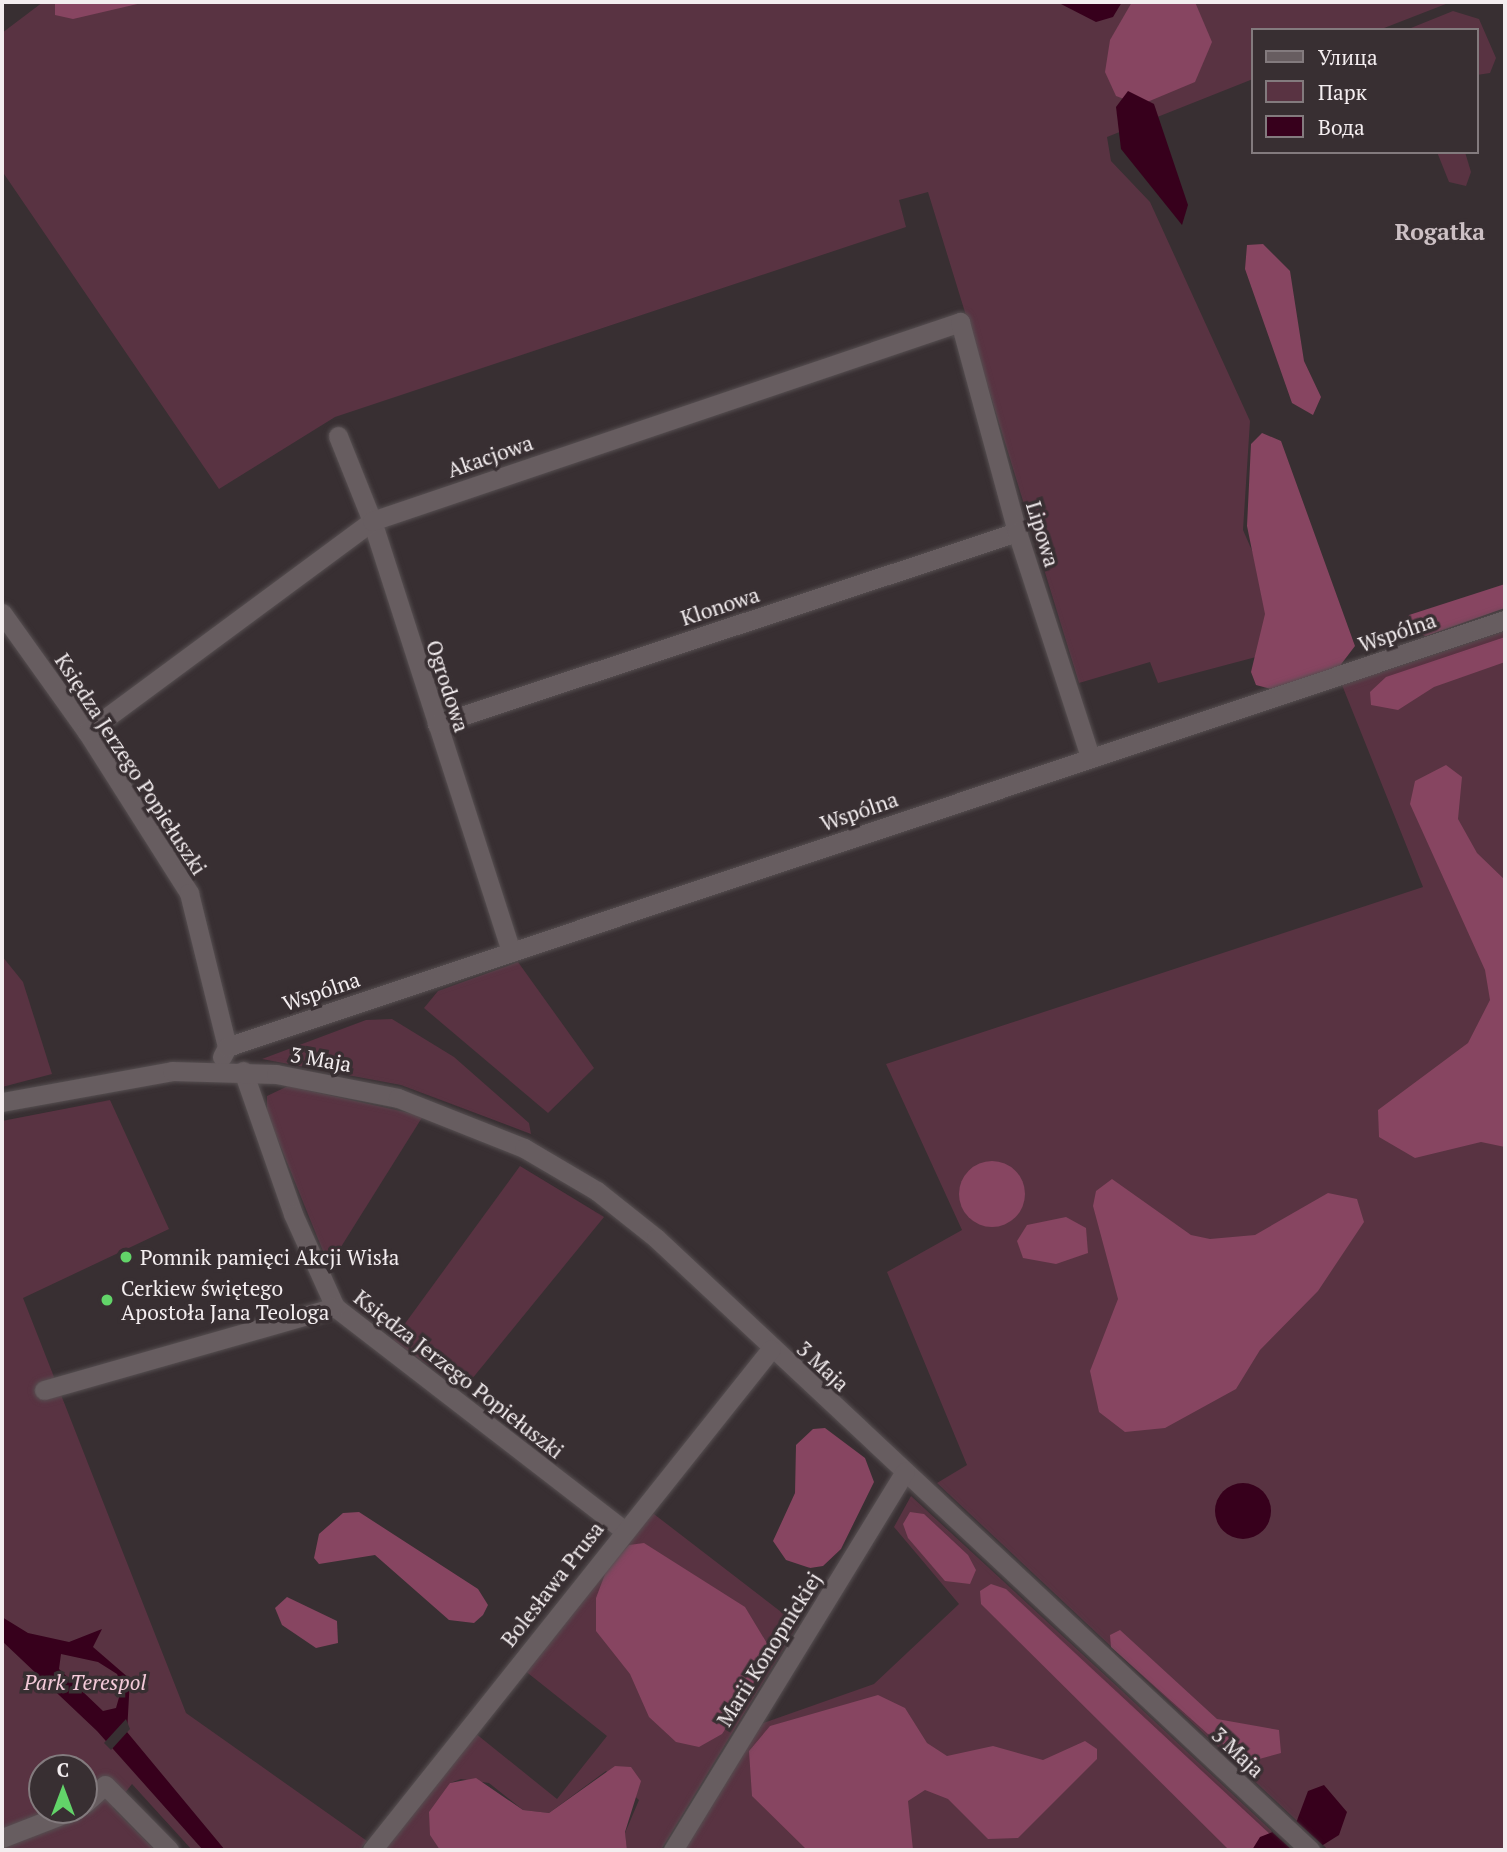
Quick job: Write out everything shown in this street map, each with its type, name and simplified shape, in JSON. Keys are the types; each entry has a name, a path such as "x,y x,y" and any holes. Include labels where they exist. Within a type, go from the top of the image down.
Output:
{"street":[{"name":"Akacjowa","path":"87,732 372,521 960,321"},
{"name":"Lipowa","path":"960,321 1017,532 1090,757"},
{"name":"Ogrodowa","path":"338,436 372,521 511,953"},
{"name":"Klonowa","path":"437,724 1017,532"},
{"name":"Księdza Jerzego Popiełuszki","path":"2,613 87,732 189,893 227,1047"},
{"name":"Wspólna","path":"227,1047 1505,620"},
{"path":"220,1070 227,1047"},
{"name":"3 Maja","path":"2,1102 120,1077 220,1070 243,1071 398,1098 524,1148 597,1191 656,1238 771,1349 1310,1850"},
{"name":"Księdza Jerzego Popiełuszki","path":"243,1071 288,1202 335,1307 624,1530"},
{"path":"44,1390 335,1307"},
{"name":"Bolesława Prusa","path":"372,1850 624,1530 771,1349"},
{"name":"Marii Konopnickiej","path":"673,1850 905,1472"},
{"path":"98,1791 105,1785 169,1850"},
{"path":"2,1838 38,1824"}],"green space":[{"path":"43,2 1451,2 1384,28 1252,28 1252,79 1107,137 1111,161 1150,202 1250,421 1243,530 1294,647 1158,683 1150,662 1079,683 928,192 899,200 906,227 335,417 219,489 2,171 2,33"},
{"path":"1453,11 1479,19 1496,58 1490,73 1479,75 1479,28 1411,28"},
{"path":"1438,154 1466,154 1471,172 1466,186 1449,182"},
{"path":"1505,631 1505,1850 1328,1850 937,1483 967,1465 887,1272 962,1230 886,1064 1423,887 1342,685"},
{"path":"2,956 23,982 52,1074 2,1087"},
{"path":"518,962 594,1068 548,1113 424,1008 438,991"},
{"path":"392,1019 454,1057 529,1123 531,1134 401,1085 262,1059 366,1020"},
{"path":"288,1086 423,1116 329,1266 267,1113 267,1096"},
{"name":"Park Terespol","path":"110,1100 169,1229 23,1298 186,1713 367,1841 360,1850 192,1850 132,1784 113,1808 155,1850 2,1850 2,1121"},
{"path":"520,1166 604,1217 463,1390 393,1340"},
{"path":"911,1496 1292,1850 679,1850 755,1726 874,1684 959,1604 894,1527"},
{"path":"650,1511 798,1625 661,1850 627,1850 625,1833 639,1800 606,1771 549,1813 523,1810 489,1783 461,1779 450,1783 440,1850 383,1850 475,1733 557,1799 607,1736 524,1670"}],"shaded area":[{"path":"55,2 146,2 73,19 55,15"},
{"path":"1132,2 1195,2 1212,42 1195,82 1140,105 1116,96 1105,72 1110,40"},
{"path":"1263,244 1290,271 1304,361 1321,397 1313,415 1292,403 1245,269 1247,245"},
{"path":"1262,433 1281,441 1355,646 1339,667 1271,689 1256,685 1251,672 1265,614 1247,526 1251,444"},
{"path":"1505,584 1505,608 1426,636 1404,629 1409,615"},
{"path":"1505,637 1505,662 1434,687 1398,710 1371,705 1370,692 1386,677"},
{"path":"1446,765 1462,777 1458,819 1477,853 1505,880 1505,1147 1481,1142 1415,1158 1379,1137 1378,1110 1468,1043 1490,1000 1485,970 1410,804 1415,781"},
{"path":"998,1161 1016,1170 1023,1181 1023,1207 1016,1218 1005,1225 986,1227 968,1218 961,1207 959,1188 968,1170 979,1163"},
{"path":"1112,1179 1191,1235 1210,1239 1255,1235 1328,1193 1357,1199 1364,1222 1318,1291 1260,1350 1236,1389 1165,1428 1125,1432 1099,1412 1090,1371 1118,1299 1093,1206 1096,1191"},
{"path":"1066,1217 1086,1228 1088,1253 1056,1264 1023,1258 1017,1241 1027,1225"},
{"path":"825,1428 865,1458 874,1482 841,1549 823,1566 810,1568 786,1560 773,1541 795,1493 796,1445 813,1429"},
{"path":"359,1512 478,1589 488,1605 483,1615 474,1623 449,1620 375,1555 319,1564 314,1558 319,1534 343,1513"},
{"path":"910,1512 924,1514 968,1555 976,1570 970,1584 945,1581 908,1538 903,1524"},
{"path":"644,1543 745,1607 768,1645 757,1680 722,1734 699,1747 676,1742 649,1717 630,1674 596,1631 596,1598 608,1566 629,1545"},
{"path":"991,1584 1006,1589 1287,1850 1229,1850 981,1604 980,1591"},
{"path":"287,1597 337,1621 338,1643 316,1648 282,1625 275,1608"},
{"path":"1120,1630 1217,1719 1279,1730 1281,1753 1252,1761 1229,1753 1111,1647 1110,1635"},
{"path":"878,1695 905,1708 927,1743 947,1756 993,1746 1043,1760 1085,1741 1097,1749 1097,1759 1018,1838 988,1839 948,1799 925,1790 908,1801 913,1850 807,1850 752,1796 749,1751 770,1726"},
{"path":"615,1766 631,1767 641,1781 625,1832 627,1850 440,1850 430,1835 429,1812 450,1783 476,1778 523,1810 549,1813"}],"water":[{"path":"1057,2 1122,2 1113,17 1096,22"},
{"path":"1128,91 1154,104 1188,205 1182,225 1121,149 1116,107"},
{"path":"1243,1483 1254,1485 1263,1491 1269,1500 1269,1522 1263,1531 1254,1537 1243,1539 1232,1537 1223,1531 1217,1522 1215,1511 1217,1500 1223,1491 1232,1485"},
{"path":"2,1617 28,1633 69,1642 102,1629 93,1647 130,1679 127,1732 225,1850 203,1850 97,1731 2,1641","holes":["61,1654 98,1662 117,1674 122,1687 116,1708 103,1711 59,1669"]},
{"path":"1324,1785 1347,1812 1339,1835 1315,1850 1252,1850 1260,1837 1296,1823 1308,1791"}],"pier":[{"path":"126,1719 130,1729 111,1750 104,1743"},
{"path":"1294,1819 1326,1848 1292,1850 1271,1831"}],"place":[{"name":"Pomnik pamięci Akcji Wisła","path":"126,1257"},
{"name":"Cerkiew świętego Apostoła Jana Teologa","path":"107,1300"}],"district":[{"name":"Rogatka","path":"1440,232"}]}
